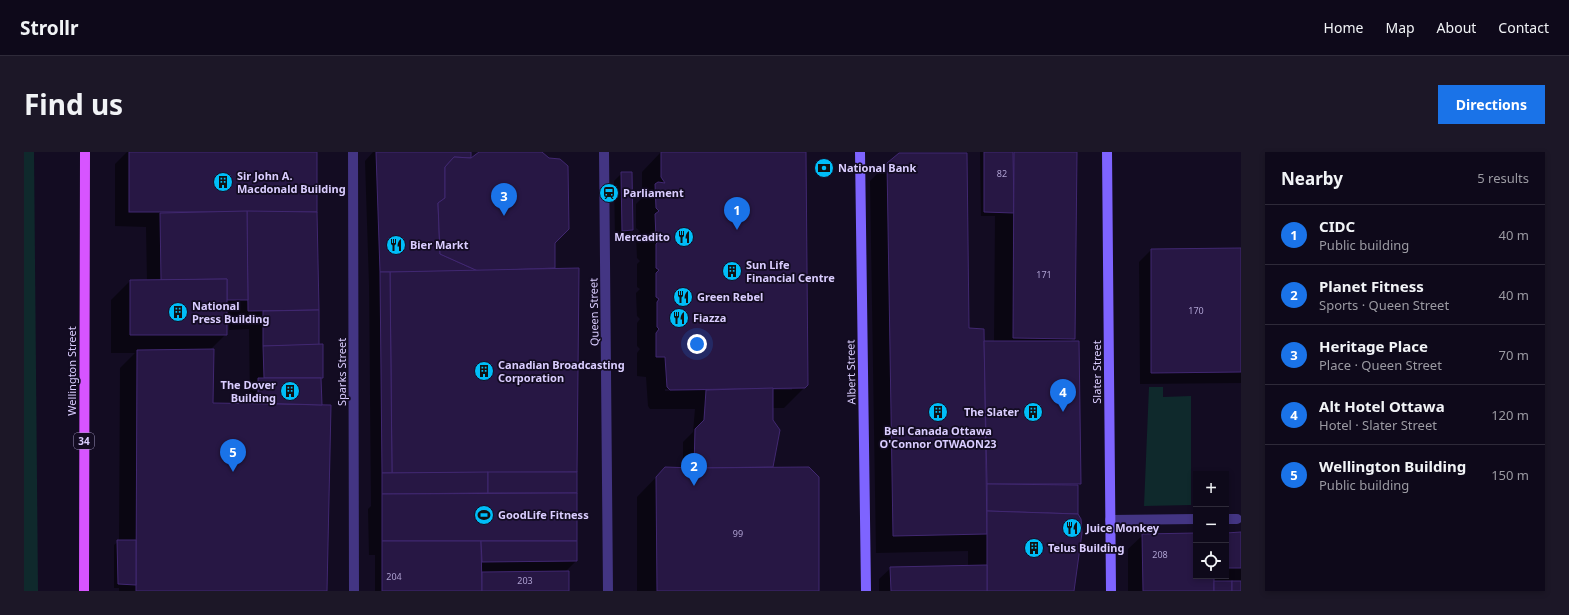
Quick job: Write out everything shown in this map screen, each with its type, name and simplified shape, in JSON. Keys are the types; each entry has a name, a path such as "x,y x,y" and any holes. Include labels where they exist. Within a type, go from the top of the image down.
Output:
{"main road":[{"name":"Wellington Street","path":"84,591 85,152"},
{"name":"Albert Street","path":"860,152 866,591"},
{"name":"Slater Street","path":"1107,152 1111,591"}],"street":[{"name":"Sparks Street","path":"353,152 354,591"},
{"name":"Queen Street","path":"604,152 608,591"},
{"path":"1110,520 1193,519"},
{"path":"1229,519 1237,519"}],"green space":[{"path":"24,152 34,152 38,591 24,591"},
{"path":"1149,387 1163,387 1163,397 1191,396 1191,505 1144,506"}],"building":[{"name":"Sir John A. Macdonald Building","path":"129,152 317,152 317,212 129,212"},
{"path":"376,152 471,152 471,158 454,157 445,167 445,198 438,203 440,254 478,271 380,272"},
{"path":"479,152 542,152 549,158 560,159 568,166 569,229 555,243 555,268 478,271 440,254 438,203 445,198 445,167 454,157 471,158"},
{"name":"Sun Life Financial Centre","path":"661,152 806,152 808,385 805,388 670,390 667,387 665,357 656,357 656,333 659,329 657,327 657,302 659,299 656,297 656,273 659,270 656,268 656,244 659,241 656,238 655,214 659,211 656,208 655,184 658,182 665,183 661,177"},
{"path":"984,152 1013,152 1014,213 984,212"},
{"path":"1014,152 1077,152 1075,339 1013,338"},
{"name":"Bell Canada Ottawa O'Connor OTWAON23","path":"899,153 967,153 969,328 984,329 987,534 893,536 887,163"},
{"path":"621,172 632,172 633,230 622,231"},
{"path":"247,211 317,212 319,310 248,311"},
{"path":"247,211 248,300 227,300 227,279 161,280 160,213"},
{"path":"1241,248 1241,372 1151,373 1151,249"},
{"name":"Canadian Broadcasting Corporation","path":"579,268 577,472 392,473 390,272"},
{"path":"380,272 390,272 392,473 382,473"},
{"name":"National Press Building","path":"227,279 227,335 130,335 130,280"},
{"path":"319,310 319,345 263,346 263,311"},
{"name":"The Slater","path":"984,341 1079,341 1081,484 987,484"},
{"path":"323,344 323,378 264,378 263,346"},
{"path":"214,349 213,403 331,405 327,591 136,591 137,350"},
{"name":"The Dover Building","path":"258,378 321,378 322,405 258,403"},
{"path":"773,388 773,420 780,430 773,467 694,468 695,429 704,420 706,390"},
{"path":"665,467 809,467 819,477 819,591 657,591 656,477"},
{"path":"488,472 488,493 382,494 382,473"},
{"path":"488,472 577,472 577,493 488,493"},
{"path":"987,484 1078,485 1078,514 987,511"},
{"path":"577,493 577,541 382,541 382,494"},
{"name":"Telus Building","path":"987,511 1078,514 1081,519 1082,533 1074,591 987,591"},
{"path":"1241,532 1241,568 1229,568 1229,533"},
{"path":"1193,533 1193,579 1214,579 1214,591 1143,591 1142,534"},
{"path":"117,540 136,540 136,585 118,584"},
{"path":"382,541 481,541 482,591 382,591"},
{"path":"481,541 577,541 577,561 482,562"},
{"path":"987,565 987,591 891,591 890,567"},
{"path":"569,571 569,591 482,591 482,572"},
{"path":"1214,581 1232,581 1232,591 1214,591"},
{"path":"1232,581 1241,581 1241,591 1232,591"}],"place":[{"name":"National Bank","path":"824,168"},
{"name":"Sir John A. Macdonald Building","path":"223,182"},
{"name":"Parliament","path":"609,193"},
{"name":"Heritage Place","path":"504,216"},
{"name":"CIDC","path":"737,230"},
{"name":"Mercadito","path":"684,237"},
{"name":"Bier Markt","path":"396,245"},
{"name":"Sun Life Financial Centre","path":"732,271"},
{"name":"Green Rebel","path":"683,297"},
{"name":"National Press Building","path":"178,312"},
{"name":"Fiazza","path":"679,318"},
{"name":"Canadian Broadcasting Corporation","path":"484,371"},
{"name":"The Dover Building","path":"290,391"},
{"name":"Bell Canada Ottawa O'Connor OTWAON23","path":"938,412"},
{"name":"The Slater","path":"1033,412"},
{"name":"Alt Hotel Ottawa","path":"1063,412"},
{"name":"Wellington Building","path":"233,472"},
{"name":"Planet Fitness","path":"694,486"},
{"name":"GoodLife Fitness","path":"484,515"},
{"name":"Juice Monkey","path":"1072,528"},
{"name":"Telus Building","path":"1034,548"}]}
